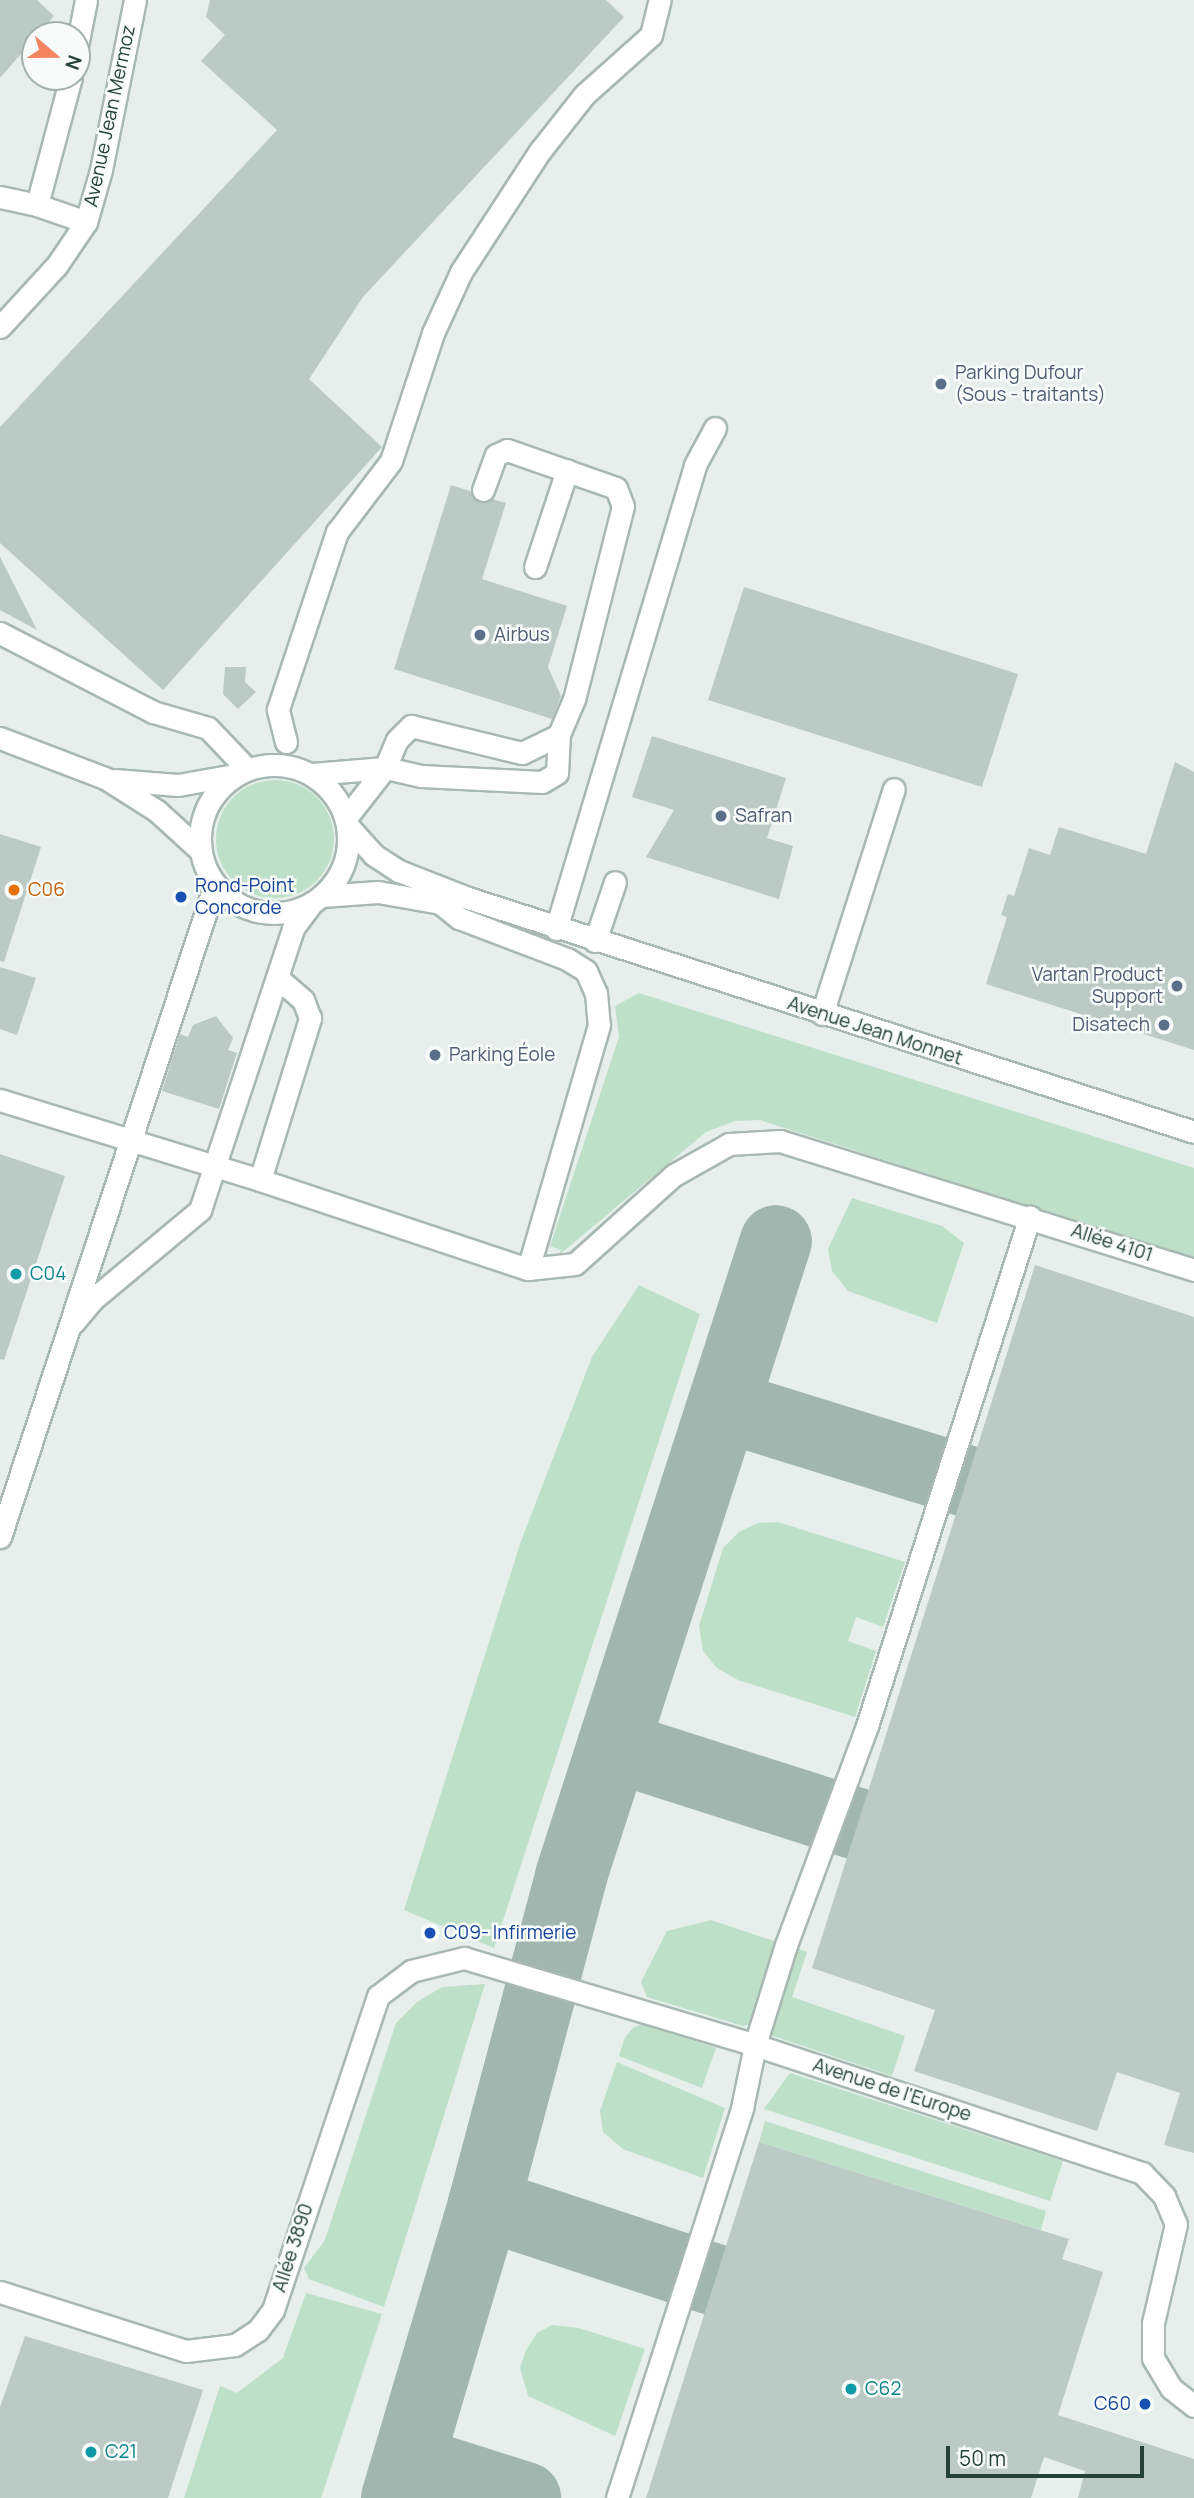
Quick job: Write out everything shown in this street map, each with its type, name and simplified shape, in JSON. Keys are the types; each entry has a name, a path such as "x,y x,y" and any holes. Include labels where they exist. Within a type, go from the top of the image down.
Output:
{"street":[{"path":"82,21 86,0"},
{"name":"Avenue Jean Mermoz","path":"0,327 57,265 86,222 101,170 135,0"},
{"path":"286,742 278,709 337,532 391,461 433,333 461,272 501,205 569,114 651,35 660,0"},
{"path":"37,205 67,91"},
{"path":"0,197 37,205 86,222"},
{"path":"556,929 695,465 715,428"},
{"path":"105,778 152,786 281,765 312,774 385,768 421,776 542,782 557,773 559,736 574,699 623,506 616,488 507,450 496,456 484,489"},
{"path":"535,567 567,470"},
{"path":"0,633 153,712 208,729 243,771"},
{"path":"346,821 385,768 397,740 411,726 522,753 559,736"},
{"path":"0,731 29,748"},
{"path":"0,738 105,778 157,811 201,851 215,884 230,899 260,912 292,912 317,900"},
{"path":"201,851 204,815 211,799 243,771"},
{"path":"65,1334 93,1300 200,1210 293,928 344,864 346,821 332,793 312,774"},
{"path":"822,1014 894,789"},
{"name":"Avenue Jean Monnet","path":"346,821 374,855 399,871 556,929 1194,1132"},
{"path":"595,941 615,882"},
{"path":"0,1537 215,884"},
{"name":"Avenue Jean Monnet","path":"317,900 361,891 439,902 556,929"},
{"path":"0,1100 130,1138 528,1269 599,1025 596,993 586,971 567,959 458,918 439,902"},
{"path":"260,1180 310,1018 303,1000 278,978"},
{"name":"Allée 4101","path":"528,1269 575,1264 674,1175 729,1144 780,1141 1030,1216 1194,1270"},
{"path":"617,2498 742,2108 755,2045 786,1945 867,1726 1030,1216"},
{"name":"Avenue de l'Europe","path":"464,1958 755,2045 1142,2173 1173,2210 1176,2224 1151,2342 1159,2374 1194,2406"},
{"name":"Allée 3890","path":"0,2292 186,2351 235,2345 258,2330 273,2311 379,1996 411,1971 464,1958"},
{"path":"1171,2249 1194,2240"}],"green space":[{"path":"275,780 286,781 308,790 324,806 333,828 333,850 324,872 308,888 286,897 275,898 264,897 242,888 226,872 217,850 216,839 217,828 226,806 242,790 264,781"},
{"path":"639,993 1194,1168 1194,1259 760,1120 735,1121 706,1132 559,1255 561,1250 550,1246 619,1037 615,1006"},
{"path":"852,1198 942,1226 964,1243 937,1323 848,1291 832,1271 828,1249"},
{"path":"639,1285 700,1314 494,1948 404,1910 521,1541 592,1357"},
{"path":"778,1522 905,1562 883,1627 856,1617 848,1641 876,1651 855,1717 738,1680 717,1668 703,1651 699,1626 723,1548 739,1532 758,1523"},
{"path":"711,1920 777,1942 750,2024 743,2026 647,1997 641,1982 667,1931"},
{"path":"797,1948 807,1952 792,1997 905,2036 892,2076 770,2035"},
{"path":"485,1984 384,2307 309,2279 304,2268 325,2240 396,2023 417,2002 442,1987"},
{"path":"643,2024 716,2048 702,2088 619,2056 625,2037 634,2027"},
{"path":"617,2062 725,2108 703,2178 623,2149 603,2132 600,2111"},
{"path":"790,2073 1063,2161 1050,2201 764,2109"},
{"path":"765,2121 1046,2211 1041,2230 759,2142"},
{"path":"306,2293 382,2314 321,2498 184,2498 220,2386 237,2393 283,2358"},
{"path":"552,2325 579,2328 645,2349 615,2436 528,2396 520,2368 526,2350 537,2333"}],"building":[{"path":"0,0 37,0 54,16 50,21 21,21 21,54 0,78"},
{"path":"210,0 606,0 624,17 363,297 309,379 382,447 163,690 0,543 0,427 277,130 201,61 225,35 206,17"},
{"path":"451,485 470,491 479,502 492,499 506,503 482,579 567,606 548,667 561,696 552,719 394,669"},
{"path":"0,557 37,630 0,610"},
{"path":"744,587 1018,674 982,787 708,700"},
{"path":"225,667 246,667 245,682 256,692 238,709 223,694"},
{"path":"652,736 786,778 767,838 793,846 779,899 646,857 674,810 632,797"},
{"path":"1175,762 1194,772 1194,1050 986,984 1007,917 1001,915 1008,894 1014,896 1029,848 1050,855 1059,827 1146,854"},
{"name":"C06","path":"0,834 41,847 4,962 0,961"},
{"path":"0,967 36,978 17,1035 0,1029"},
{"path":"216,1016 233,1038 228,1050 237,1053 219,1109 162,1091 180,1034 188,1037 193,1025"},
{"name":"C04","path":"0,1154 65,1176 4,1360 0,1359"},
{"path":"1035,1265 1194,1317 1194,2153 1164,2145 1180,2093 1117,2072 1097,2131 914,2071 935,2010 812,1968"},
{"name":"C62","path":"759,2142 1069,2239 1062,2259 1103,2272 1058,2415 1194,2459 1194,2498 1078,2498 1085,2471 1044,2457 1031,2498 646,2498"},
{"name":"C21","path":"25,2336 203,2390 168,2498 0,2498 0,2407"}],"taxiway":[{"path":"397,2498 484,2204 571,1876 776,1241"},
{"path":"724,1406 966,1481"},
{"path":"613,1746 857,1824"},
{"path":"484,2204 715,2280"},
{"path":"409,2461 525,2498"}],"place":[{"name":"Parking Dufour (Sous - traitants)","path":"941,384"},
{"name":"Airbus","path":"480,635"},
{"name":"Safran","path":"721,816"},
{"name":"C06","path":"14,890"},
{"name":"Rond-Point Concorde","path":"181,897"},
{"name":"Vartan Product Support","path":"1177,986"},
{"name":"Disatech","path":"1164,1025"},
{"name":"Parking Éole","path":"435,1055"},
{"name":"C04","path":"16,1274"},
{"name":"C09- Infirmerie","path":"430,1933"},
{"name":"C62","path":"851,2389"},
{"name":"C60","path":"1145,2404"},
{"name":"C21","path":"91,2452"}]}
